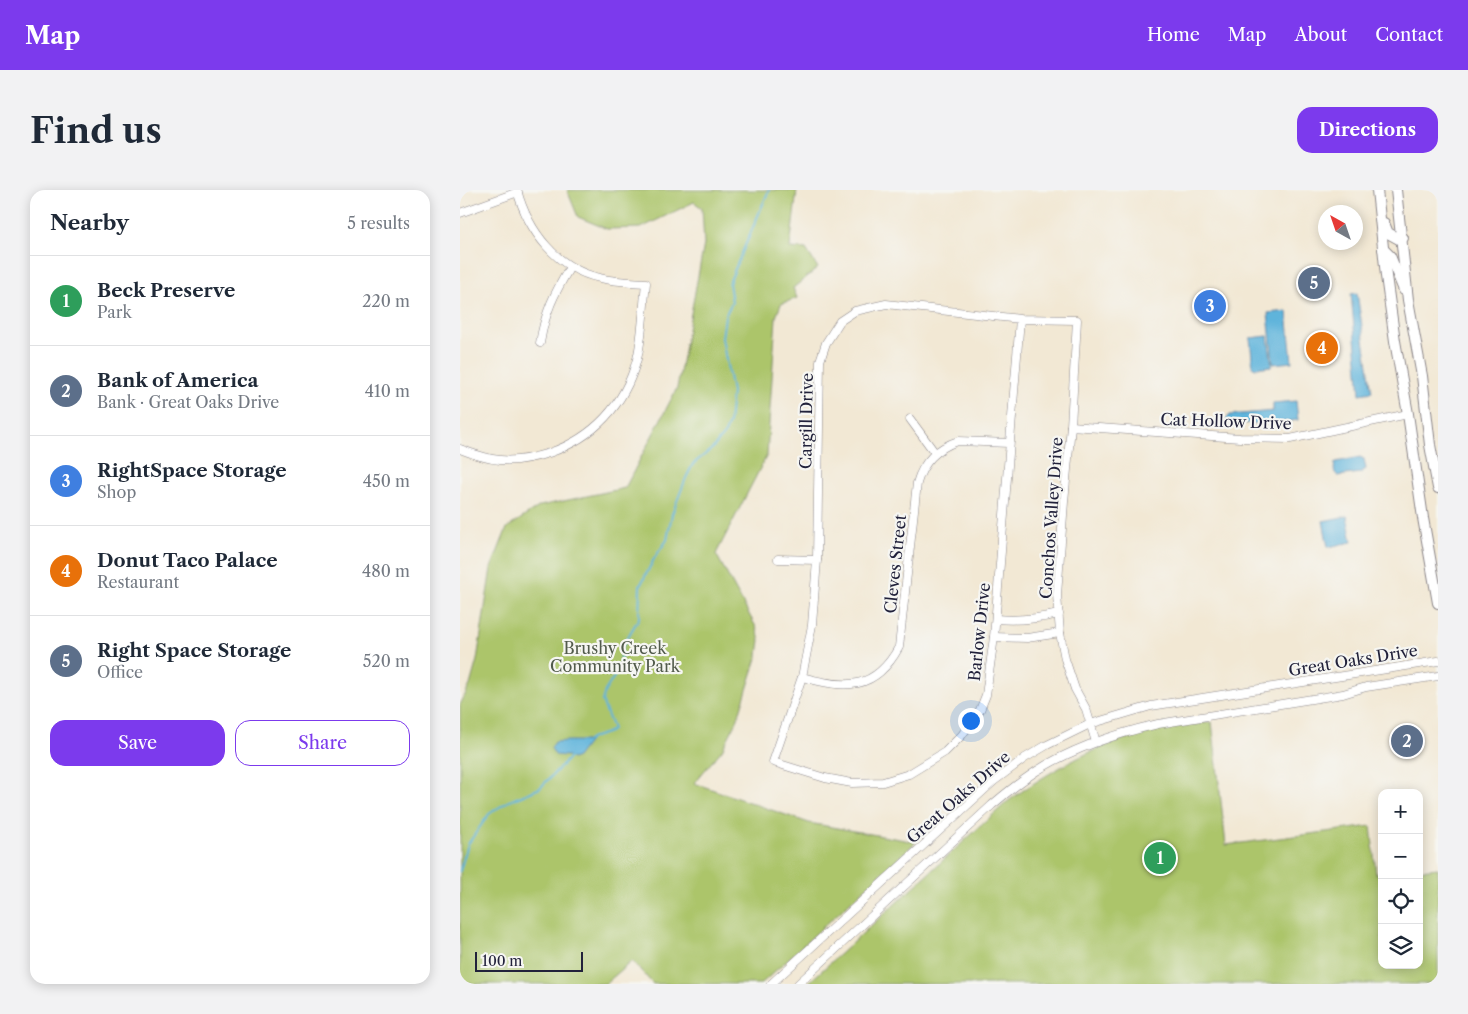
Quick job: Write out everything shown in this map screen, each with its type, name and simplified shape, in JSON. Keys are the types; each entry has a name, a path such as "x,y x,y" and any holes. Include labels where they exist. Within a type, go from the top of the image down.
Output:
{"main road":[{"path":"1377,190 1395,341 1408,414 1421,509 1438,603"},
{"path":"1396,190 1403,238 1408,300 1422,376 1430,445 1438,488"},
{"path":"1380,215 1388,233 1399,239 1403,238"},
{"path":"1383,249 1390,256 1408,300"}],"street":[{"path":"460,213 518,191 535,231 551,252 570,267 599,278 646,283 639,347 633,372 617,402 594,430 583,438 560,449 525,460 491,459 460,449"},
{"path":"540,343 548,307 570,267"},
{"name":"Cargill Drive","path":"773,762 802,677 812,625 817,560 820,361 826,343 840,321 856,311 886,304 1020,319 1077,320"},
{"name":"Barlow Drive","path":"773,762 825,778 852,783 883,782 909,774 945,752 962,735 980,710 986,695 996,618 1020,319"},
{"name":"Conchos Valley Drive","path":"1077,320 1071,426 1057,595 1060,633 1068,666 1075,689 1086,709 1096,742"},
{"name":"Cat Hollow Drive","path":"1071,426 1233,438 1290,439 1408,414"},
{"path":"910,419 935,453"},
{"name":"Cleves Street","path":"802,677 846,685 869,680 880,673 892,660 899,647 920,473 935,453 950,444 958,442 1009,443"},
{"path":"778,559 817,560"},
{"path":"996,618 1012,620 1035,619 1059,614"},
{"path":"994,637 1027,638 1060,633"},
{"name":"Great Oaks Drive","path":"771,984 994,780 1047,745 1090,724 1151,706 1438,661"},
{"name":"Great Oaks Drive","path":"798,984 992,805 1016,785 1047,765 1096,742 1158,724 1343,694 1366,687 1438,676"}],"green space":[{"name":"Brushy Creek Community Park","path":"567,190 797,190 790,248 806,249 818,268 793,288 797,298 781,304 776,317 767,455 716,554 756,627 760,640 758,655 737,721 722,750 694,783 809,823 916,842 761,984 653,984 632,961 605,984 460,984 460,705 470,685 477,660 491,568 507,528 540,506 625,488 677,388 704,244 702,208 694,202 641,228 607,229 578,217"},
{"path":"1212,722 1226,845 1371,826 1376,874 1378,874 1378,969 1423,969 1423,870 1438,868 1438,984 807,984 1007,802 1037,781 1070,762 1122,739 1157,730"}],"water":[{"path":"1357,293 1372,392 1360,394 1351,294"},
{"path":"1287,311 1292,362 1273,364 1268,313"},
{"path":"1268,336 1272,366 1253,368 1250,338"},
{"path":"1296,401 1298,420 1254,423 1227,422 1225,420 1230,415 1273,411 1273,403"},
{"path":"1360,457 1364,459 1366,469 1360,473 1338,476 1335,473 1336,462"},
{"path":"1347,516 1352,542 1328,547 1323,521"},
{"path":"589,741 577,757 572,759 567,756 555,755 551,748 555,742"}],"waterway":[{"path":"588,741 613,729 602,701 605,691 619,669 622,647 639,618 640,586 655,557 667,540 672,514 693,464 713,448 725,433 729,423 732,392 722,338 725,316 732,302 729,283 769,190"},
{"path":"460,871 468,844 489,814 507,802 540,788 570,757"}],"place":[{"name":"Right Space Storage","path":"1314,283"},
{"name":"RightSpace Storage","path":"1210,306"},
{"name":"Donut Taco Palace","path":"1322,348"},
{"name":"Bank of America","path":"1407,741"},
{"name":"Beck Preserve","path":"1160,858"}]}
